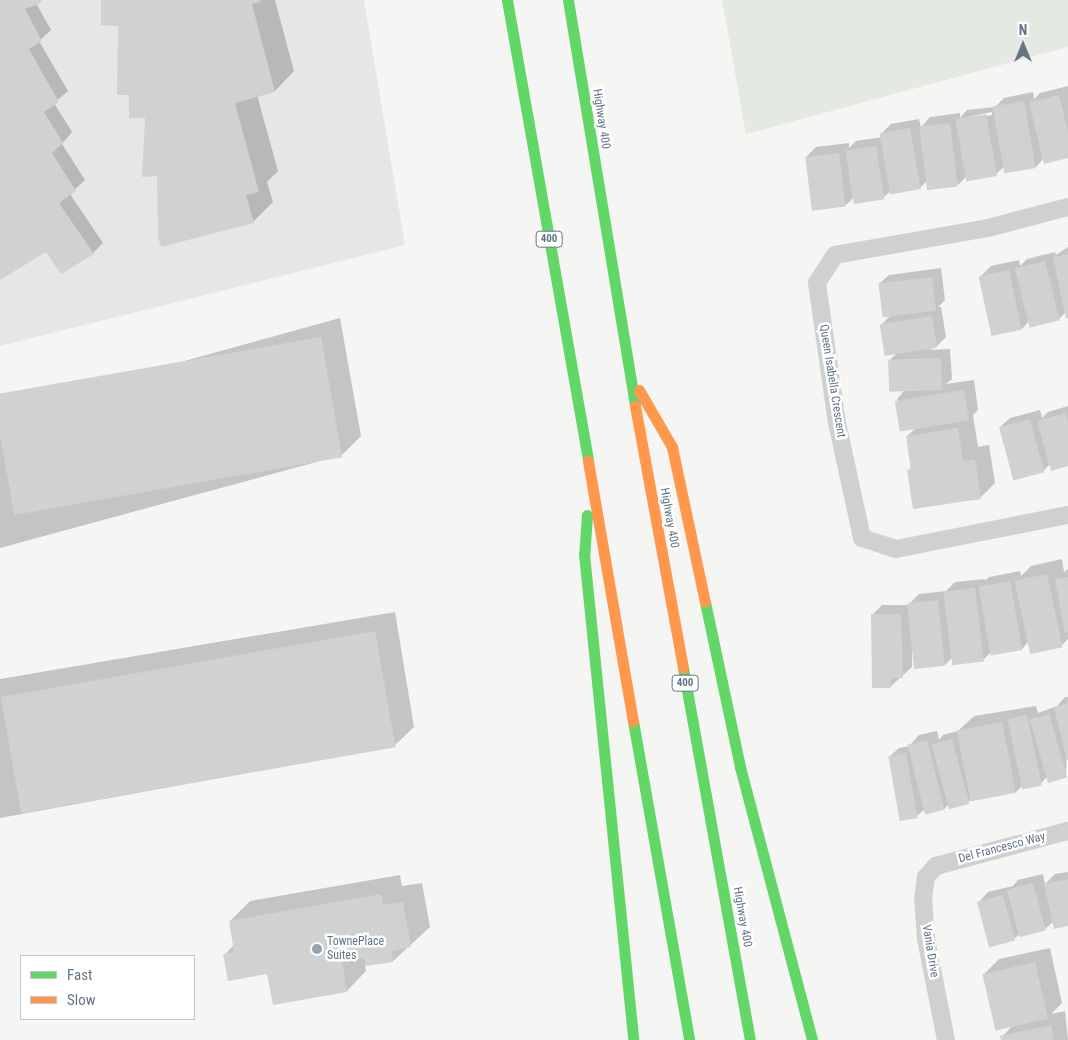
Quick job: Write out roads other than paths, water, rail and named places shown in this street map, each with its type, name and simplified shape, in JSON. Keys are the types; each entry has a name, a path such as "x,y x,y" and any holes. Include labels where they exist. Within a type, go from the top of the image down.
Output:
{"highway":[{"name":"400","path":"507,0 689,1040"},
{"name":"Highway 400","path":"568,0 629,374 750,1040"},
{"path":"629,374 672,447 740,768 812,1040"},
{"path":"591,479 584,554 633,1040"}],"street":[{"name":"Queen Isabella Crescent","path":"1068,207 988,228 835,255 817,283 837,423 862,538 896,549 1068,515"},
{"name":"Del Francesco Way","path":"936,866 1068,831"},
{"name":"Vania Drive","path":"936,866 926,877 923,900 926,939 946,1040"}],"place":[{"name":"TownePlace Suites","path":"317,949"}]}
